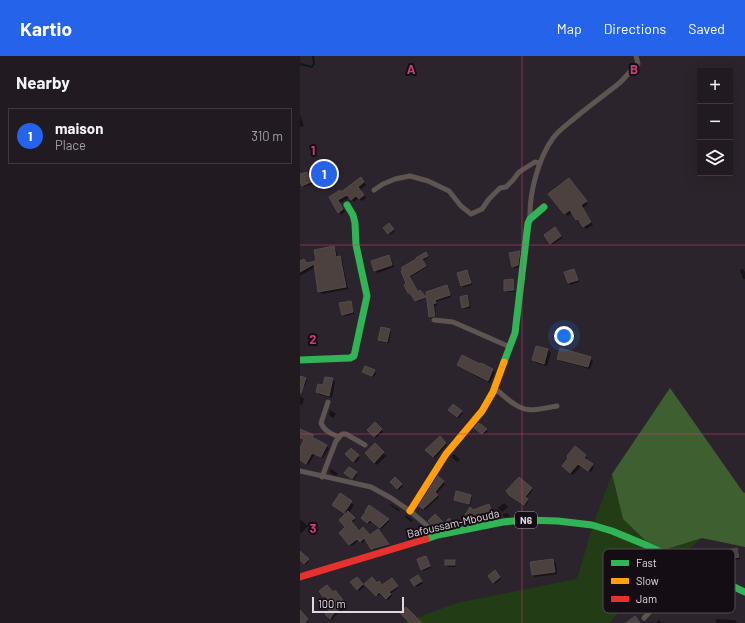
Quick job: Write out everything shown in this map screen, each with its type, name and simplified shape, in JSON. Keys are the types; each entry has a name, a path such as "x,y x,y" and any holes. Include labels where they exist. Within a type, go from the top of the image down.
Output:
{"main road":[{"path":"300,360 350,358 354,356 367,296 356,245 355,223 347,205"},
{"path":"410,511 446,454 482,411 493,392 516,333 528,223 530,219 544,207"},
{"name":"Bafoussam-Mbouda","path":"300,577 438,535 460,532 491,524 525,520 569,522 593,525 633,539 655,549"},
{"name":"Bafoussam-Mbouda","path":"735,587 745,592"}],"street":[{"path":"530,219 533,192 540,163 554,138 586,109 618,84 633,67 638,64 636,56"},
{"path":"374,190 395,178 410,176 428,181 449,190 461,206 471,214 482,209 500,188 506,187 519,172 535,162 540,163"},
{"path":"434,320 453,322 510,348"},
{"path":"493,392 498,391 515,405 525,410 536,410 557,406"},
{"path":"328,402 321,423 322,427 328,432 339,437"},
{"path":"322,477 336,441 342,434 346,434 365,445"},
{"path":"300,472 371,487 410,511 438,535"},
{"path":"644,618 649,613"}],"green space":[{"path":"670,388 745,493 745,547 702,538 667,549 662,549 645,540 623,519 612,474"},
{"path":"612,474 623,519 663,549 603,549 603,613 618,613 609,623 402,623 457,603 577,579 593,525"},
{"path":"702,538 689,549 667,549"}],"building":[{"path":"327,166 333,176 320,181 315,171"},
{"path":"307,172 311,182 302,186 300,183 300,174"},
{"path":"361,177 364,182 358,187 364,195 359,199 356,196 351,200 347,195 338,200 343,209 338,213 329,197 340,190 341,192"},
{"path":"569,178 587,201 581,205 591,222 583,227 578,219 576,220 570,210 564,214 548,194"},
{"path":"389,223 394,229 388,234 383,228"},
{"path":"555,227 561,236 550,244 544,235"},
{"path":"334,246 336,257 340,256 346,287 318,292 314,264 300,272 300,261 304,259 307,263 316,261 314,250"},
{"path":"520,251 518,265 512,267 509,253"},
{"path":"426,252 428,256 422,259 426,266 409,276 418,292 420,290 426,297 415,301 410,293 408,293 404,285 406,283 401,271 403,270 401,268"},
{"path":"389,255 392,265 374,271 371,261"},
{"path":"574,269 578,280 568,283 564,272"},
{"path":"467,270 471,283 461,286 457,273"},
{"path":"513,279 514,290 504,291 504,280"},
{"path":"447,285 450,295 435,300 436,303 433,304 435,316 429,317 426,292"},
{"path":"467,295 469,306 462,308 460,297"},
{"path":"351,301 353,312 342,315 339,303"},
{"path":"381,327 390,329 387,342 378,340"},
{"path":"536,346 548,349 544,364 532,360"},
{"path":"560,348 591,357 588,367 557,359"},
{"path":"462,355 493,369 488,381 457,365"},
{"path":"365,366 375,370 372,376 362,372"},
{"path":"300,376 306,378 301,393 300,393"},
{"path":"325,377 333,378 329,396 316,392 318,384 323,385"},
{"path":"453,404 462,411 457,417 448,410"},
{"path":"375,422 382,429 374,437 367,430"},
{"path":"479,423 487,429 482,434 474,428"},
{"path":"300,429 314,435 312,437 327,445 321,457 312,453 306,464 300,460 300,448 304,439 300,438"},
{"path":"440,436 446,443 433,457 425,450"},
{"path":"375,443 384,452 374,463 365,453"},
{"path":"575,446 586,455 584,458 593,464 588,471 578,464 570,473 562,466 568,458 567,456"},
{"path":"351,448 359,455 353,462 345,454"},
{"path":"349,467 357,472 352,479 344,473"},
{"path":"438,476 444,481 435,492 438,495 423,509 419,506"},
{"path":"395,477 402,484 397,489 390,482"},
{"path":"519,477 532,488 525,497 528,499 524,505 509,495 506,491"},
{"path":"456,491 471,495 469,504 454,500"},
{"path":"340,493 352,501 344,513 332,505"},
{"path":"489,504 492,512 478,518 470,518 465,515 470,507 473,510"},
{"path":"369,505 389,519 380,528 370,520 367,523 361,518"},
{"path":"348,511 355,518 351,521 359,531 363,527 370,535 378,529 389,544 371,549 364,538 360,542 357,539 349,545 339,533 345,527 339,520"},
{"path":"435,514 443,522 437,529 428,521"},
{"path":"449,518 454,523 450,527 446,528 443,525"},
{"path":"737,548 739,557 735,558 735,549 732,549"},
{"path":"300,551 309,559 304,564 300,560"},
{"path":"426,556 430,566 421,570 417,559"},
{"path":"553,559 555,572 532,575 530,562"},
{"path":"445,560 455,560 455,565 445,565"},
{"path":"495,570 500,577 493,583 488,576"},
{"path":"418,575 422,581 414,586 410,580"},
{"path":"357,577 363,584 357,590 350,582"},
{"path":"372,577 377,583 379,581 382,585 392,578 398,586 389,592 391,594 386,599 379,592 376,596 364,584"},
{"path":"327,585 333,592 335,590 346,604 333,614 330,619 325,614 333,606 319,591"},
{"path":"406,607 422,623 410,623 400,613"},
{"path":"300,610 308,619 304,623 300,623"},
{"path":"635,616 640,623 626,623"}],"waterway":[{"path":"300,64 312,67 314,64 313,56"}],"traffic: fast":[{"path":"300,360 350,358 354,356 367,296 356,245 355,223 353,215 347,205"},
{"path":"504,362 515,333 528,223 530,219 544,207"},
{"path":"426,539 438,535 503,522 525,520 558,521 592,525 612,531 654,549"},
{"path":"735,587 745,592"}],"traffic: slow":[{"path":"410,511 446,454 482,411 493,392 504,362"}],"traffic: jam":[{"path":"300,577 426,539"}],"place":[{"name":"maison","path":"324,174"}]}
